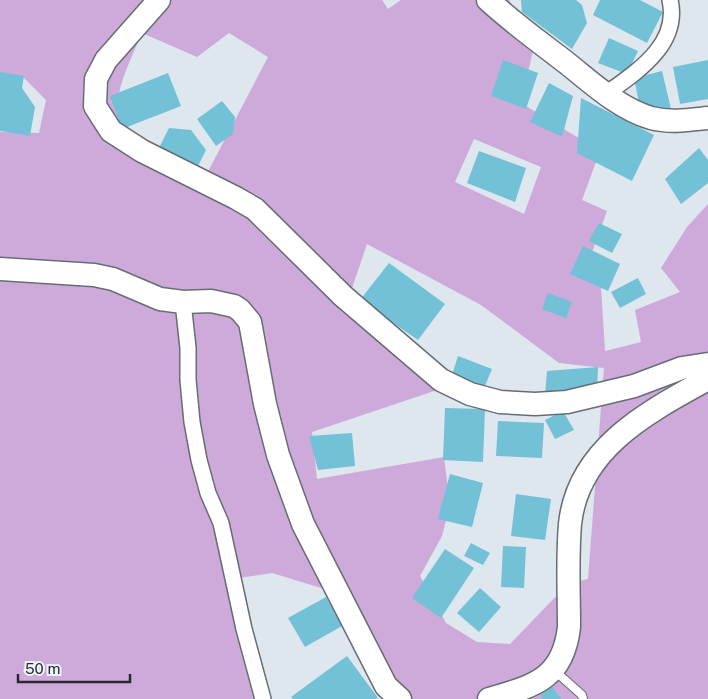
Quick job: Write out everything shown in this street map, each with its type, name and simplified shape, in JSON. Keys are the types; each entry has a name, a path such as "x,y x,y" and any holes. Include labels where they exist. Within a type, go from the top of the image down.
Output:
{"street":[{"path":"159,0 106,60 96,79 95,106 111,131 142,151 255,209 343,296 441,380 470,394 500,402 535,404 567,402 634,386 682,368 708,364"},
{"path":"488,0 504,15 606,94 632,110 651,118 671,121 708,118"},
{"path":"606,94 637,72 668,37 673,13 670,0"},
{"path":"0,269 94,274 160,299 183,302 211,301 234,306 240,310 250,322 278,455 303,524 386,686 400,699"},
{"path":"183,302 188,348 188,380 192,422 199,460 208,493 221,524 244,629 263,699"},
{"path":"489,699 530,686 543,679 553,670 562,657 567,642 570,524 574,503 581,483 592,464 621,433 674,398 708,379"}],"lane":[{"path":"553,670 582,695 583,699"}],"shaded area":[{"path":"0,0 382,0 388,9 401,0 509,0 535,42 521,103 600,151 582,200 607,211 583,277 601,287 605,351 641,342 635,310 680,292 661,268 687,227 708,204 708,699 388,699 391,692 367,624 331,591 272,573 239,578 263,699 0,699 0,132 39,133 46,100 22,76 0,75","holes":["142,33 197,57 229,33 268,57 202,183 129,134 127,130 121,110 120,89","474,139 541,167 524,214 455,182","367,244 481,305 559,363 604,368 588,579 568,584 510,644 477,642 446,623 420,576 442,536 450,505 444,457 317,479 312,432 449,386 347,303"]}],"building":[{"path":"521,0 576,0 582,5 587,23 572,49 522,12"},
{"path":"600,0 640,0 663,12 647,43 593,15"},
{"path":"609,38 638,51 627,74 598,63"},
{"path":"503,60 538,73 526,109 491,96"},
{"path":"708,60 708,99 680,104 673,67"},
{"path":"662,71 672,113 639,103 634,78"},
{"path":"0,72 24,76 22,88 35,107 30,136 0,131"},
{"path":"168,73 181,106 122,129 110,96"},
{"path":"549,83 573,96 562,137 530,122"},
{"path":"581,98 654,135 632,181 577,153"},
{"path":"222,101 235,117 233,134 216,146 197,119"},
{"path":"169,128 191,130 206,150 197,168 158,150"},
{"path":"699,148 708,160 708,183 681,204 665,179"},
{"path":"479,151 526,168 515,202 467,183"},
{"path":"599,223 622,234 612,253 589,241"},
{"path":"583,246 620,264 608,291 570,274"},
{"path":"389,263 445,304 418,340 360,300"},
{"path":"638,278 646,294 620,308 611,292"},
{"path":"548,293 572,302 566,318 542,309"},
{"path":"458,356 492,369 482,393 451,378"},
{"path":"598,367 597,392 545,395 547,371"},
{"path":"445,408 485,409 483,462 443,460"},
{"path":"563,411 574,430 555,439 545,420"},
{"path":"498,421 544,423 542,458 496,456"},
{"path":"352,433 355,466 318,470 309,436"},
{"path":"450,474 483,483 472,527 438,519"},
{"path":"516,494 551,499 545,540 511,536"},
{"path":"471,543 490,553 483,565 464,556"},
{"path":"503,546 526,547 524,588 501,587"},
{"path":"445,549 474,568 441,618 412,598"},
{"path":"480,588 501,607 479,632 457,613"},
{"path":"326,597 342,626 305,647 288,618"},
{"path":"347,656 378,698 293,699 291,697"},
{"path":"552,686 561,699 543,699 540,695"}]}
